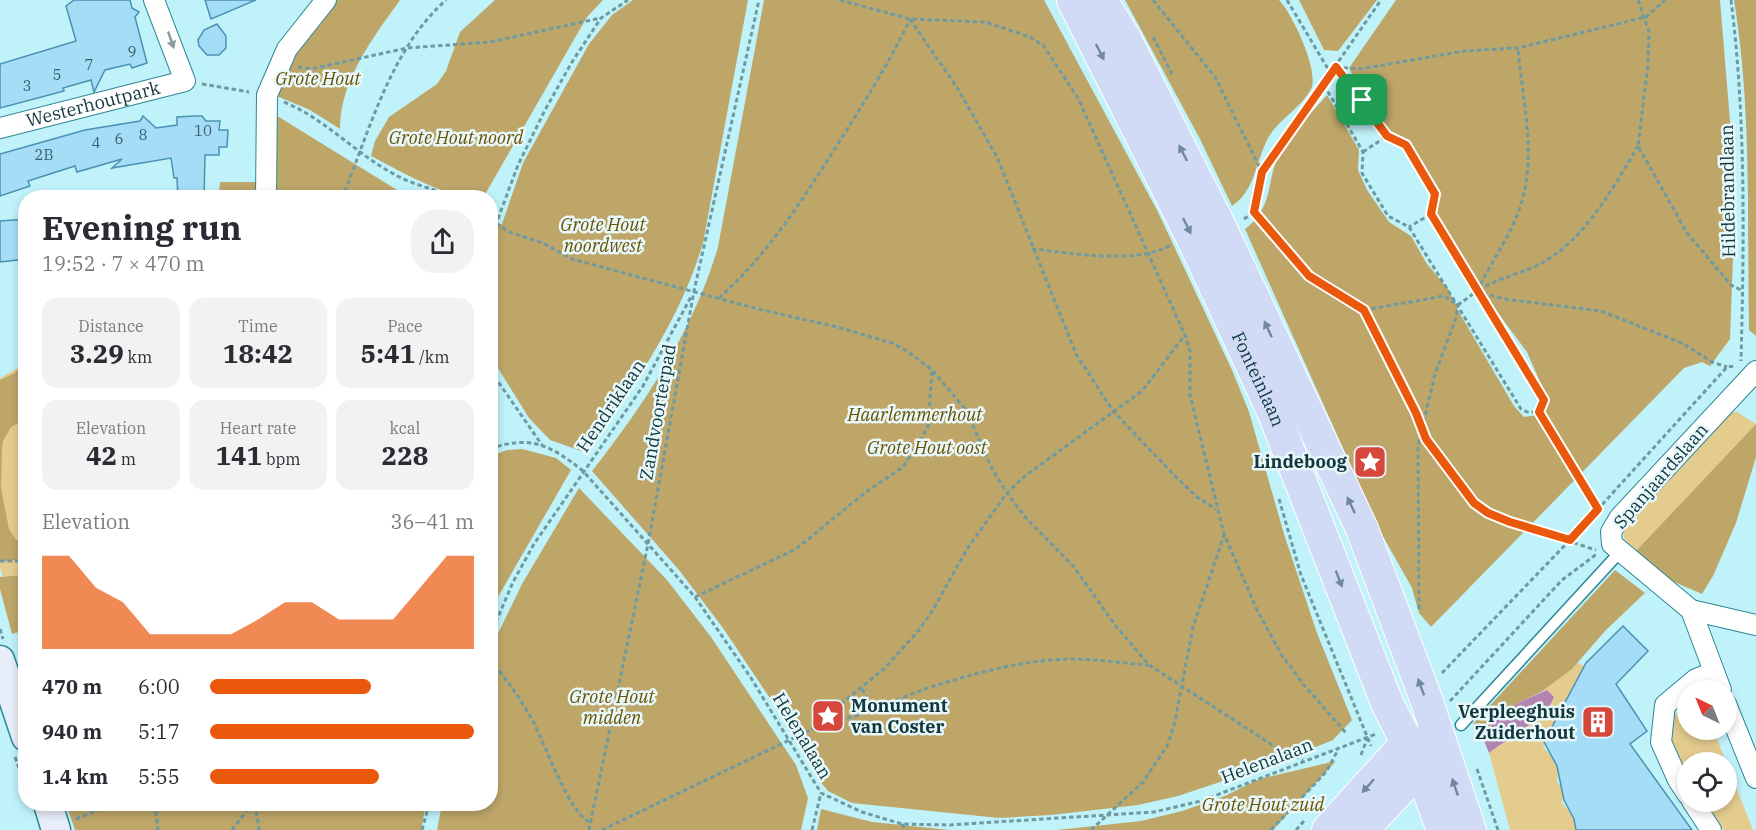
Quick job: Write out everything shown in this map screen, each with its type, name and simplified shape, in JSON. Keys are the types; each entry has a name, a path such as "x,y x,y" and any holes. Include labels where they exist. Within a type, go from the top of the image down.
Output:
{"main road":[{"name":"Fonteinlaan","path":"1073,0 1191,235 1273,411 1387,703 1414,756 1443,830"},
{"name":"Fonteinlaan","path":"1101,0 1124,37 1222,231 1362,529 1447,737 1470,830"},
{"name":"Spanjaardslaan","path":"1328,830 1414,756 1447,737"},
{"name":"Spanjaardslaan","path":"1362,830 1414,756"}],"street":[{"name":"Westerhoutpark","path":"0,128 185,81 154,0"},
{"path":"266,190 267,95 278,65 287,49 326,0"},
{"name":"Spanjaardslaan","path":"1611,549 1611,532 1615,523 1750,377"},
{"path":"1611,549 1691,609 1756,625"},
{"path":"1691,609 1717,680"},
{"path":"0,660 18,713"},
{"path":"1677,695 1665,705 1661,742 1677,778"},
{"path":"1737,731 1756,778"},
{"path":"1700,812 1712,830"}],"lane":[{"name":"Spanjaardslaan","path":"1447,737 1611,549"}],"path":[{"path":"345,190 372,121 407,48 424,20 446,0"},
{"path":"278,65 311,69 407,48 490,42 601,18 628,0"},
{"name":"Zandvoorterpad","path":"589,830 648,544 694,291 759,0"},
{"path":"840,0 910,19 985,21 1030,37 1043,45 1078,99 1185,334 1190,351 1190,395 1217,509 1224,534 1257,610 1281,654 1304,685 1346,733"},
{"path":"1153,0 1215,77 1262,172"},
{"path":"1287,0 1331,74"},
{"path":"1222,231 1254,212 1262,172 1381,0"},
{"path":"1419,613 1417,480 1421,427 1435,374 1456,318 1458,305 1501,277 1539,264 1573,237 1600,208 1638,146 1648,64 1649,32 1646,17 1638,0"},
{"path":"1336,67 1360,69 1464,51 1518,48 1646,17 1665,0"},
{"name":"Hildebrandlaan","path":"1731,0 1741,115 1743,291 1750,377"},
{"path":"498,220 518,165 544,110 601,18"},
{"path":"719,298 741,278 810,188 890,62 910,19"},
{"path":"910,19 958,89 997,157 1076,354 1113,411 1183,485 1217,509"},
{"path":"1477,291 1515,220 1526,186 1529,148 1518,48"},
{"path":"1336,67 1387,136 1406,145 1435,194 1431,214 1544,400 1539,412"},
{"path":"185,81 267,95 296,107 326,125 360,152 411,183 432,190"},
{"path":"1324,85 1363,152 1362,173 1388,216 1409,227 1521,409 1527,412 1539,412"},
{"path":"1363,152 1387,136"},
{"path":"1638,146 1687,233 1731,285 1743,291"},
{"path":"1254,212 1309,276 1364,310 1433,452 1474,503 1488,513 1510,522 1570,540 1611,549"},
{"path":"1409,227 1431,214"},
{"path":"498,224 509,232 543,243 572,259 837,327 892,344 932,370 966,410 991,467 1007,493 1026,518 1074,567 1114,625 1149,665 1181,688 1277,748 1304,761"},
{"path":"1032,249 1091,255 1149,255 1174,243"},
{"name":"Hendriklaan","path":"498,617 513,582 534,544 643,386 694,291"},
{"path":"1477,291 1504,299 1601,311 1684,344 1712,362 1750,377"},
{"path":"1364,310 1444,296 1458,305"},
{"path":"827,722 843,702 862,689 885,668 924,622 967,549 1007,493 1025,476 1149,384 1185,334"},
{"path":"1442,673 1570,540 1727,367"},
{"path":"695,597 796,549 866,492 903,467 928,427 932,370"},
{"path":"498,382 542,445"},
{"path":"1539,412 1598,509"},
{"name":"Helenalaan","path":"498,446 514,441 542,445 565,457 583,471 695,597 751,678 821,793 862,812 902,824 948,825 1104,818 1178,808 1368,737 1301,575 1276,488"},
{"path":"1091,830 1155,767 1174,726 1193,627 1224,534"},
{"path":"1453,700 1562,580 1611,549"},
{"path":"0,561 18,561"},
{"path":"602,830 827,722 850,719 875,711 929,688 1033,662 1071,659 1149,665"},
{"path":"498,669 516,693 533,722 564,789 579,812 590,822"},
{"path":"862,689 875,711"},
{"path":"1271,830 1326,772 1339,749"},
{"path":"812,830 821,793"},
{"path":"55,822 87,816 98,811"},
{"path":"156,811 158,830"},
{"path":"231,830 247,811"},
{"path":"255,811 259,830"},
{"path":"422,830 427,811"},
{"path":"902,824 905,830"}],"shaded area":[{"path":"18,368 18,636 0,567 0,378"},
{"path":"1729,412 1737,412 1756,424 1635,552 1624,539 1623,532 1626,523"},
{"path":"1578,663 1584,666 1543,746 1559,767 1557,782 1564,790 1562,803 1577,821 1576,830 1510,830 1489,753 1538,719 1547,690 1541,692"},
{"path":"1547,690 1554,697 1543,713 1526,728 1489,753 1481,733 1518,703"},
{"path":"1677,713 1677,740 1717,740 1722,752 1677,752 1677,762 1670,750 1671,722"},
{"path":"1737,790 1753,830 1724,830 1711,812 1737,812"}],"green space":[{"name":"Grote Hout","path":"334,0 400,0 369,45 352,77 341,111 340,129 310,110 272,94 304,39"},
{"name":"Grote Hout noord","path":"495,0 603,0 587,17 488,190 443,190 371,156 375,141 389,117 437,84 446,71 460,32"},
{"name":"Grote Hout noordwest","path":"633,0 748,0 703,243 693,272 682,299 654,352 587,453 550,440 529,418 498,368 498,225 502,224 523,163 589,44 612,15"},
{"name":"Grote Hout oost","path":"764,0 1044,0 1158,212 1232,370 1249,412 1284,534 1317,633 1352,720 1333,740 1306,751 1252,765 1220,782 1178,796 1138,805 1051,815 999,818 852,803 828,791 819,780 810,758 723,628 679,570 592,471 631,419 666,365 696,307 708,277 718,247"},
{"path":"1125,0 1279,0 1291,17 1312,70 1311,89 1272,132 1246,192 1232,206 1200,139"},
{"path":"1299,0 1377,0 1338,51 1324,50"},
{"path":"1396,0 1720,0 1732,145 1734,231 1730,339 1710,366 1702,362 1684,368 1431,627 1419,613 1412,588 1380,531 1245,229 1261,212 1275,164 1283,146 1327,95 1359,150 1358,170 1367,190 1389,222 1411,236 1427,264 1448,289 1460,314 1514,406 1524,417 1537,415 1547,398 1527,352 1469,274 1433,211 1436,195 1430,178 1416,167 1407,146 1388,133 1354,91 1360,89 1349,68"},
{"path":"1734,0 1756,0 1756,336 1749,330 1746,124 1744,82"},
{"path":"274,114 397,190 275,190"},
{"path":"220,182 259,182 259,190 220,190"},
{"path":"18,369 18,423 11,427 3,441 1,488 9,529 18,540 18,560 0,562 0,380"},
{"path":"1756,424 1756,457 1736,523 1713,576 1702,594 1672,581 1635,552"},
{"path":"522,449 556,458 571,470 498,597 498,453"},
{"name":"Grote Hout midden","path":"579,488 667,580 711,637 796,765 808,798 801,830 437,830 441,811 498,811 498,634 522,584"},
{"path":"1615,570 1645,593 1606,630 1572,669 1541,692 1518,703 1481,733 1473,724"},
{"path":"18,576 18,632 12,634 0,589 0,577"},
{"name":"Grote Hout zuid","path":"1336,761 1273,830 1057,830 1141,821 1182,811 1225,796 1259,779"},
{"path":"821,809 872,822 950,830 817,830"},
{"path":"68,811 425,811 421,830 75,830"}],"building":[{"path":"74,0 130,0 132,8 139,12 135,17 147,63 132,68 130,64 105,70 94,92 91,80 63,88 64,91 0,108 0,64 76,41 66,6"},
{"path":"205,0 256,0 211,19"},
{"path":"217,24 226,36 226,48 219,55 207,55 199,46 198,40 204,30"},
{"path":"143,116 156,128 177,125 177,117 202,116 206,121 220,121 219,130 228,130 227,147 219,147 219,155 205,155 204,190 178,190 177,178 174,178 171,158 112,168 122,159 77,172 75,166 28,181 30,186 0,196 0,154 85,130 140,121"},
{"path":"18,220 18,260 0,262 0,221"},
{"name":"Verpleeghuis Zuiderhout","path":"1623,626 1648,651 1616,684 1647,731 1630,744 1692,830 1576,830 1574,819 1564,800 1557,766 1544,742 1586,663"}],"place":[{"name":"Lindeboog","path":"1370,462"},
{"name":"Monument van Coster","path":"828,716"},
{"name":"Verpleeghuis Zuiderhout","path":"1598,722"}],"route":[{"path":"1336,67 1362,100 1387,136 1406,145 1435,194 1431,214 1544,400 1539,412 1598,509 1570,540 1510,522 1488,513 1474,503 1433,452 1364,310 1309,276 1254,212 1262,172 1336,67"}],"park label":[{"name":"Haarlemmerhout","path":"915,415"}]}
